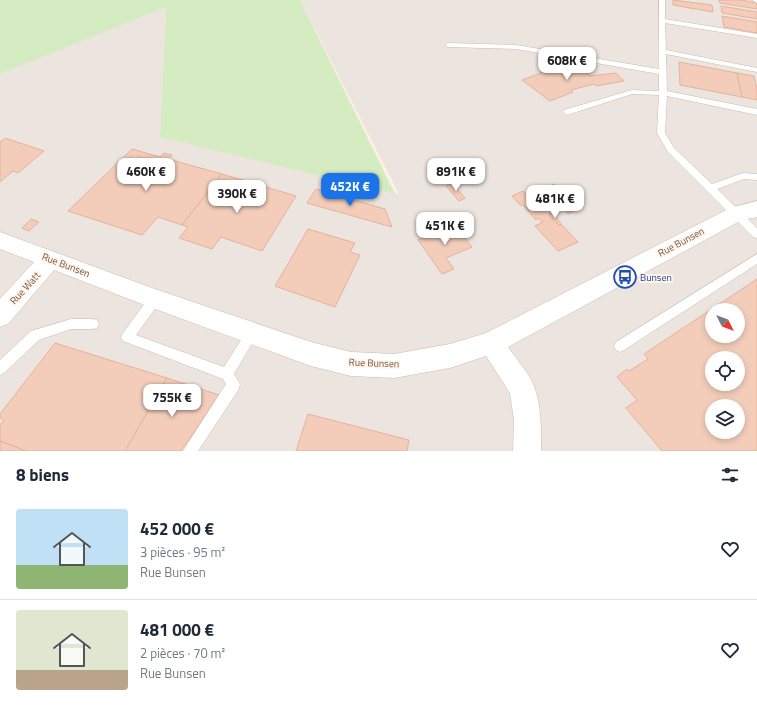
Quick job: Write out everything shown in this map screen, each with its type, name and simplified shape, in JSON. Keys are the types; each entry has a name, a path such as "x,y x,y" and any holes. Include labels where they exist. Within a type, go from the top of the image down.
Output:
{"street":[{"name":"Rue Bunsen","path":"0,240 155,299 311,354 350,364 394,366 450,356 491,343 747,211"},
{"name":"Rue Watt","path":"0,316 50,259"},
{"path":"491,343 522,389 527,420 527,451"}],"lane":[{"path":"662,0 663,93 661,133 672,150 711,188 747,211 757,234"},
{"path":"662,20 757,36"},
{"path":"448,45 516,47 662,72"},
{"path":"662,51 757,70"},
{"path":"567,112 632,92 663,93 757,112"},
{"path":"711,188 743,176 757,177"},
{"path":"620,346 757,258"},
{"path":"155,299 128,338 227,374 234,384 190,451"},
{"path":"0,369 35,335 71,324 93,324"},
{"path":"227,374 252,333"}],"shaded area":[{"path":"300,0 757,0 757,451 0,451 0,74 166,6 160,137 399,194"}],"green space":[{"path":"0,0 300,0 395,194 160,137 166,7 0,74"}],"building":[{"path":"673,0 712,5 713,12 673,5"},
{"path":"719,0 741,0 757,3 757,9 720,3"},
{"path":"721,6 757,12 757,19 722,13"},
{"path":"722,16 757,22 757,33 724,27"},
{"path":"679,62 737,73 742,97 680,85"},
{"path":"578,63 590,76 616,73 624,81 596,86 594,84 571,90 573,92 550,101 522,80 546,71"},
{"path":"737,73 754,76 757,89 757,100 742,97"},
{"path":"5,138 44,151 18,173 13,171 0,182 0,142"},
{"path":"132,149 160,157 164,153 172,155 168,159 222,174 182,225 158,217 142,235 68,211"},
{"path":"222,174 296,196 262,251 221,237 212,249 179,238 188,227 182,225"},
{"path":"452,183 465,198 459,201 446,186"},
{"path":"554,184 566,197 556,201 559,204 550,208 553,213 549,215 559,225 561,224 578,242 558,251 535,226 543,222 538,218 536,220 523,205 520,205 512,196 523,191 527,195"},
{"path":"316,189 385,209 392,227 307,203"},
{"path":"566,197 578,209 568,214 556,201"},
{"path":"553,213 561,224 559,225 549,215"},
{"path":"31,219 39,222 29,231 22,228"},
{"path":"454,224 472,247 446,258 454,269 442,274 418,240"},
{"path":"308,229 355,243 350,252 360,255 335,307 275,286"},
{"path":"757,279 757,451 662,451 626,408 637,400 617,377 627,369 629,371 648,359 644,354 705,314 705,343 745,343 745,303 721,303"},
{"path":"55,343 167,378 125,451 26,451 0,441 0,425 4,420 0,418 0,414"},
{"path":"167,378 219,395 181,451 125,451"},
{"path":"308,414 409,440 407,451 296,451"},
{"path":"0,441 26,451 0,451"}],"place":[{"name":"Bunsen","path":"625,277"}]}
